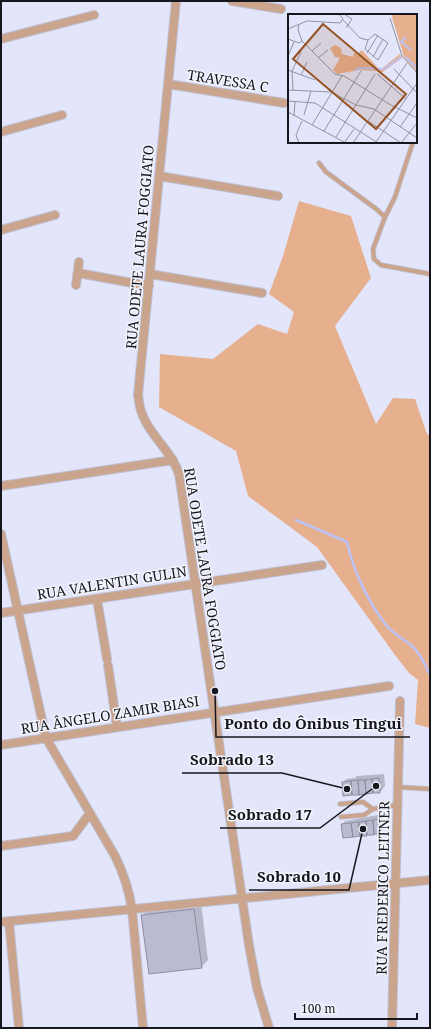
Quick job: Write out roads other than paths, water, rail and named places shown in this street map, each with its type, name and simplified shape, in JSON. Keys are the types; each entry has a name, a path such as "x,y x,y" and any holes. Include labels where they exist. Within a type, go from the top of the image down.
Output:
{"street":[{"name":"RUA ODETE LAURA FOGGIATO","path":"176,1 138,395 144,418 173,460 179,474 253,967 269,1028"},
{"path":"232,1 281,8"},
{"path":"1,39 94,15"},
{"name":"TRAVESSA C","path":"168,84 284,104"},
{"path":"1,132 62,115"},
{"path":"159,176 278,196"},
{"path":"1,230 55,215"},
{"path":"76,285 79,262"},
{"path":"78,273 149,286"},
{"path":"150,274 262,293"},
{"path":"1,486 173,460"},
{"path":"1,534 46,738 120,867 128,890 132,909 143,1028"},
{"name":"RUA VALENTIN GULIN","path":"1,613 322,565"},
{"path":"98,599 117,727"},
{"name":"RUA ÂNGELO ZAMIR BIASI","path":"1,745 389,686"},
{"name":"RUA FREDERICO LEITNER","path":"392,1028 400,701"},
{"path":"1,846 73,836 90,813"},
{"path":"19,1028 5,922 430,880"}],"lane":[{"path":"413,143 395,197 385,217 373,249 374,259 381,265 430,274"},
{"path":"319,163 326,172 376,208 385,217"},
{"path":"398,787 430,789"},
{"path":"340,804 363,802 373,809"},
{"path":"341,817 364,815 373,809 398,805"}],"waterway":[{"path":"296,520 347,542 357,575 379,616 389,629 417,651 430,675"}],"place":[{"name":"Ponto do Ônibus Tingui","path":"215,691"},
{"name":"Sobrado 17","path":"376,786"},
{"name":"Sobrado 13","path":"347,789"},
{"name":"Sobrado 10","path":"363,829"}]}
